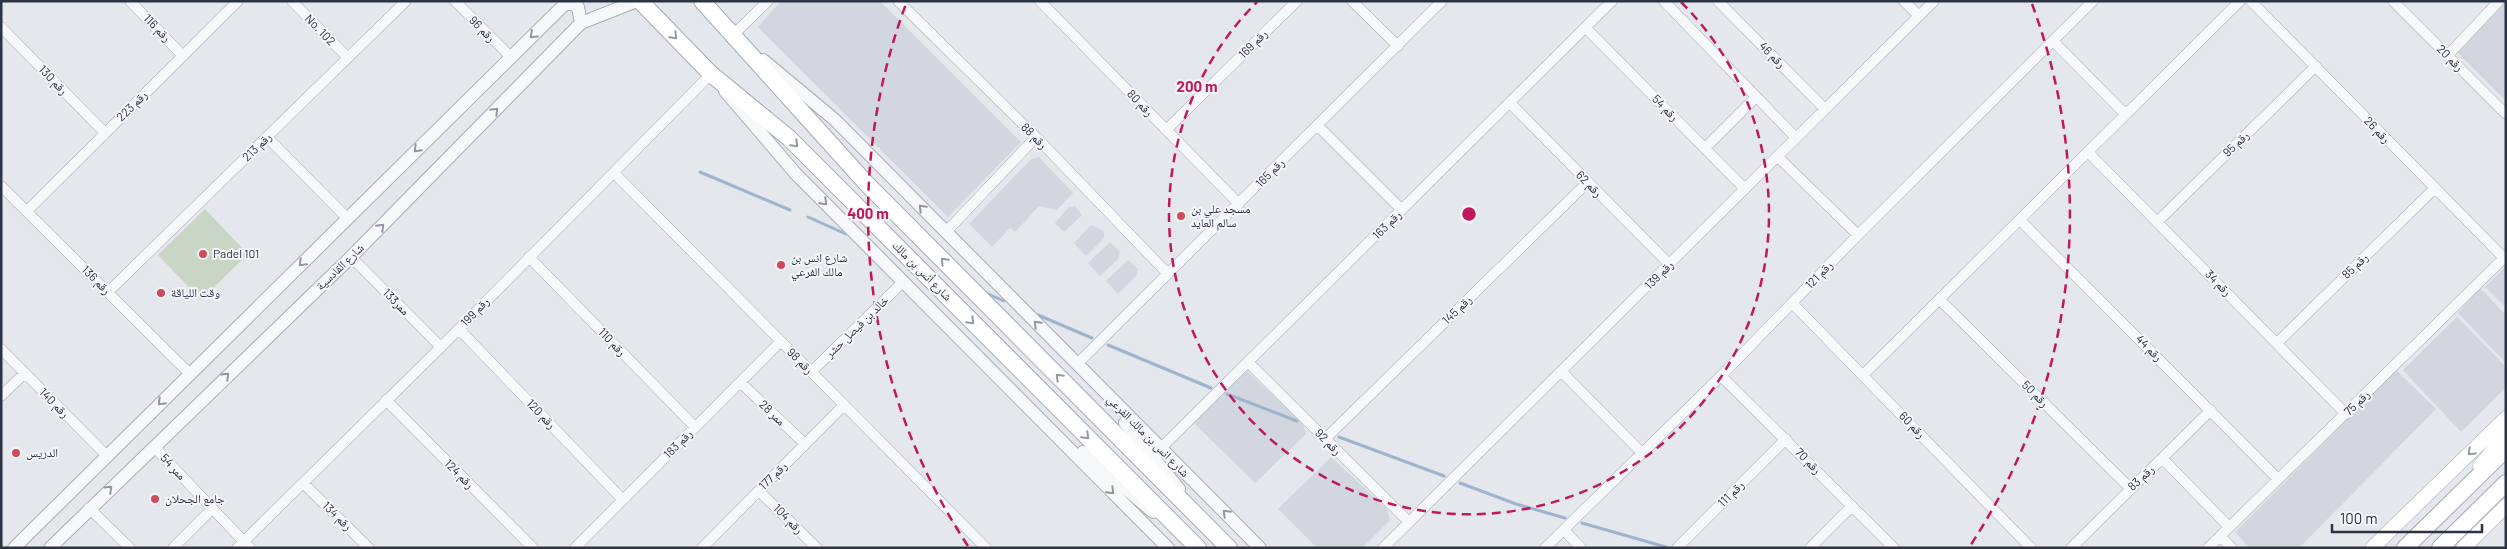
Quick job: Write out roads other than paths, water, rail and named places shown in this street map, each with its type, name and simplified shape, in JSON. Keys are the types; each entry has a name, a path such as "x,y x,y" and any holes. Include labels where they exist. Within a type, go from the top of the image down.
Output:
{"main road":[{"name":"شارع أنس بن مالك","path":"638,1 711,74 789,138 1198,548"},
{"name":"شارع أنس بن مالك","path":"702,1 866,183 1227,546"},
{"path":"2372,548 2506,418"},
{"path":"2446,509 2506,434"},
{"path":"2405,548 2506,449"},
{"path":"2440,548 2506,483"},
{"path":"2465,522 2506,495"},
{"path":"2463,548 2506,506"}],"street":[{"name":"رقم 116","path":"130,1 183,56"},
{"name":"رقم 223","path":"27,211 238,1"},
{"name":"No. 102","path":"292,1 348,58"},
{"name":"رقم 213","path":"108,292 406,1"},
{"name":"رقم 96","path":"455,1 510,56"},
{"name":"شارع القادسية","path":"50,548 89,508 351,257 581,23 638,1"},
{"path":"733,35 768,1"},
{"name":"رقم 169","path":"1166,130 1297,1"},
{"path":"1352,1 1398,46"},
{"name":"رقم 165","path":"1077,364 1442,1"},
{"name":"رقم 163","path":"1161,448 1612,1"},
{"path":"1664,1 1796,138"},
{"name":"رقم 46","path":"1718,1 1825,109"},
{"path":"1904,1 1919,16"},
{"name":"رقم 139","path":"1383,548 1934,1"},
{"path":"1863,375 2089,153 2125,114 2240,1"},
{"name":"رقم 26","path":"2251,1 2434,189 2505,257"},
{"name":"رقم 20","path":"2393,1 2506,114"},
{"path":"2448,55 2499,1"},
{"name":"رقم 80","path":"1044,2 1239,204"},
{"name":"رقم 121","path":"1545,548 1721,376 1858,235 2054,42 2092,2"},
{"path":"14,548 510,56 567,3 578,7 581,14 581,23"},
{"name":"رقم 88","path":"903,3 1168,274"},
{"name":"رقم 130","path":"1,27 105,134"},
{"name":"رقم 54","path":"1586,28 1745,188"},
{"name":"شارع انس بن مالك الفرعي","path":"733,35 835,120 1260,548"},
{"path":"2054,42 2125,114"},
{"name":"رقم 95","path":"2157,222 2316,66"},
{"path":"711,74 773,149 902,282 1168,548"},
{"name":"رقم 199","path":"244,546 386,400 441,348 614,173 677,106 711,74"},
{"path":"1705,148 1756,97"},
{"name":"رقم 62","path":"1510,103 1669,264"},
{"path":"1318,126 1402,210"},
{"path":"268,137 347,218"},
{"path":"946,232 1036,137"},
{"name":"رقم 34","path":"2089,153 2346,414"},
{"path":"1778,157 1858,235"},
{"name":"رقم 98","path":"614,173 986,548"},
{"name":"رقم 145","path":"1325,439 1588,182"},
{"name":"رقم 136","path":"1,186 190,374"},
{"name":"رقم 85","path":"2277,342 2434,189"},
{"name":"رقم 44","path":"2020,220 2277,478"},
{"name":"ممر133","path":"351,257 441,348"},
{"name":"رقم 110","path":"529,257 695,427"},
{"name":"رقم 75","path":"2208,548 2277,478 2346,414 2505,257"},
{"name":"خالد بن فيصل حشر","path":"811,372 902,282"},
{"name":"رقم 50","path":"1940,300 2130,488"},
{"name":"رقم 60","path":"1792,303 2031,548"},
{"name":"رقم 120","path":"459,329 623,500"},
{"name":"رقم 183","path":"575,548 781,341"},
{"name":"رقم 140","path":"1,350 107,456"},
{"name":"رقم 92","path":"1248,362 1409,522"},
{"path":"1077,364 1227,546"},
{"path":"1561,371 1642,453"},
{"path":"1,396 25,373"},
{"name":"رقم 70","path":"1721,376 1894,548"},
{"name":"ممر 28","path":"740,382 805,444"},
{"path":"1005,385 1194,548"},
{"name":"رقم 124","path":"386,400 532,548"},
{"name":"رقم 177","path":"702,548 844,405"},
{"name":"رقم 83","path":"2071,548 2210,410"},
{"name":"رقم 111","path":"1677,548 1786,439"},
{"name":"ممر 54","path":"154,447 244,546"},
{"path":"2162,458 2229,527"},
{"name":"رقم 134","path":"304,484 369,548"},
{"name":"رقم 104","path":"759,490 817,548"},
{"path":"1810,548 1852,506"},
{"path":"89,508 130,548"},
{"path":"173,548 212,509"},
{"path":"1564,530 1581,548"},
{"path":"2220,536 2232,548"}],"waterway":[{"path":"700,172 790,210"},
{"path":"808,217 846,234"},
{"path":"986,293 1004,301"},
{"path":"1038,315 1092,338"},
{"path":"1108,345 1211,388"},
{"path":"1227,394 1297,421"},
{"path":"1339,437 1444,476"},
{"path":"1460,483 1516,504 1565,518"},
{"path":"1582,523 1666,547"}],"place":[{"name":"مسجد علي بن سالم العايد","path":"1181,216"},
{"name":"Padel 101","path":"203,254"},
{"name":"شارع انس بن مالك الفرعي","path":"781,265"},
{"name":"وقت اللياقة","path":"161,293"},
{"name":"الدريس","path":"16,453"},
{"name":"جامع الجحلان","path":"155,499"}]}
